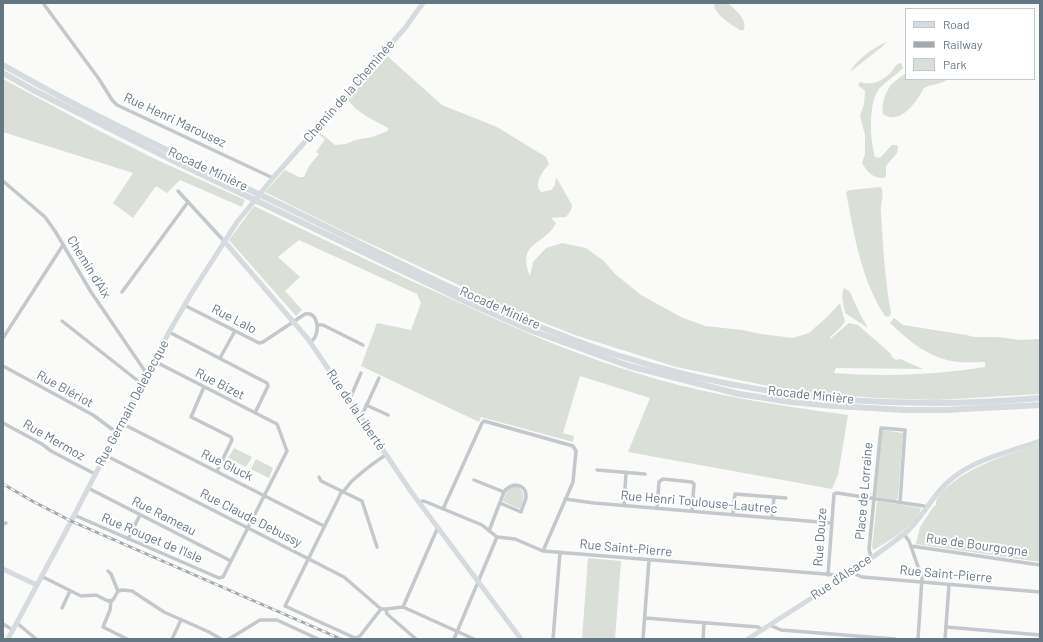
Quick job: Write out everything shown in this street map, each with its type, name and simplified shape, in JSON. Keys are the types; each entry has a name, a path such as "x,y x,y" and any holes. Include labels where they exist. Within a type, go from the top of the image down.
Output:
{"highway":[{"name":"Rocade Minière","path":"3,65 72,103 148,141 464,292 538,326 614,354 718,381 766,391 813,397 920,403 1040,398"},
{"name":"Rocade Minière","path":"3,73 33,90 176,162 471,304 530,330 629,366 739,394 791,402 906,410 945,410 1040,405"}],"street":[{"name":"Rue Henri Marousez","path":"44,3 117,105 273,178"},
{"name":"Chemin de la Cheminée","path":"273,178 405,28 423,3"},
{"name":"Rue Germain Delebecque","path":"8,639 184,305 224,241 245,211 273,178"},
{"name":"Chemin d'Aix","path":"3,181 45,217 91,292 147,374"},
{"name":"Rue de la Liberté","path":"178,191 224,241 294,322 348,398 418,502 479,581 521,639"},
{"path":"122,292 188,202"},
{"path":"3,338 63,245"},
{"name":"Rue Lalo","path":"184,305 257,342 261,342 294,322"},
{"path":"294,322 305,314 309,313 313,315 318,325 315,337 310,343"},
{"path":"62,321 142,384"},
{"path":"318,325 323,325 363,345"},
{"path":"220,358 235,331"},
{"path":"169,332 267,383 268,386 255,413"},
{"name":"Rue Bizet","path":"154,361 277,424 287,451 265,495"},
{"name":"Rue Blériot","path":"3,366 93,415 116,432"},
{"path":"348,398 351,396 361,373"},
{"path":"360,416 363,413 379,378"},
{"path":"204,387 191,417 231,437 232,440 217,471"},
{"path":"366,406 388,415"},
{"path":"444,509 484,421 573,446 576,451 573,482 544,551"},
{"name":"Rue Mermoz","path":"3,423 42,444 51,451 95,474"},
{"name":"Rue Gluck","path":"121,423 324,526"},
{"name":"Place de Lorraine","path":"871,557 870,549 881,428 905,430 900,503"},
{"name":"Rue d'Alsace","path":"748,639 850,572 904,534 916,523 938,492 949,481 963,471 984,460 1040,441"},
{"name":"Rue Claude Debussy","path":"105,455 347,579 381,609"},
{"path":"386,455 356,478 341,493 285,606 355,638 360,636 381,609 403,607 474,639"},
{"path":"597,470 645,474"},
{"path":"624,505 626,472"},
{"path":"319,477 321,481 363,503 377,547"},
{"path":"657,508 659,482 663,479 692,482 694,484 692,511"},
{"path":"474,480 504,492"},
{"path":"489,531 504,492 511,486 516,485 524,489 526,498 521,512 500,503"},
{"name":"Rue Rameau","path":"88,488 231,561"},
{"name":"Rue Douze","path":"828,575 834,494 837,493 874,499"},
{"path":"733,514 734,495 736,494 786,498"},
{"path":"231,561 265,495"},
{"path":"772,518 774,497"},
{"name":"Rue Henri Toulouse-Lautrec","path":"565,499 831,523"},
{"path":"874,499 924,506 927,508"},
{"name":"Rue Saint-Pierre","path":"418,502 424,501 482,525 497,537 515,539 544,551 842,577"},
{"name":"Rue Rouget de l'Isle","path":"74,515 219,578 222,578 231,561"},
{"path":"128,539 140,515"},
{"path":"403,607 438,527"},
{"path":"904,534 908,538 923,582 918,639"},
{"path":"454,639 497,537"},
{"name":"Rue de Bourgogne","path":"911,546 1040,565"},
{"path":"553,639 560,552"},
{"path":"643,639 649,560"},
{"path":"3,569 37,585"},
{"path":"108,571 111,574 118,591"},
{"name":"Rue Saint-Pierre","path":"850,572 862,577 1040,592"},
{"path":"41,576 84,597 96,595 111,601"},
{"path":"945,639 949,584"},
{"path":"127,639 103,627 110,610 111,601 118,591 122,590 132,591 164,612 221,639"},
{"path":"62,608 70,591"},
{"path":"386,609 387,614 416,639"},
{"path":"645,618 758,627 762,630"},
{"path":"172,639 181,620"},
{"path":"229,639 260,620 276,620 318,639"},
{"path":"17,623 36,639"},
{"path":"703,639 704,623"},
{"path":"3,624 13,630"},
{"path":"771,624 781,630 895,639"},
{"path":"946,627 1040,635"}],"green space":[{"path":"714,3 729,4 738,12 744,22 744,30 740,30 724,19 717,11"},
{"path":"886,42 883,46 850,72 866,54"},
{"path":"385,54 442,105 497,127 546,157 549,164 538,181 539,189 541,192 551,190 555,185 556,177 572,205 571,210 566,217 551,218 556,223 545,236 529,250 527,265 530,276 533,262 546,248 562,243 586,248 604,261 615,274 641,295 681,317 705,326 793,338 809,333 840,303 845,322 830,337 830,339 849,323 858,325 890,353 893,358 896,360 900,359 923,369 836,368 834,373 872,375 910,374 947,372 985,367 985,362 957,362 929,353 905,337 890,323 894,318 903,325 975,337 998,337 1020,340 1040,339 1040,394 937,400 876,398 778,388 676,367 575,335 519,313 343,231 265,192 285,170 299,177 304,177 309,166 319,154 316,152 325,139 316,133 318,131 335,145 346,144 388,131 388,128 355,108 347,98"},
{"path":"901,63 903,68 879,89 875,95 873,103 871,132 875,157 880,158 892,145 897,145 898,147 897,153 886,166 886,176 884,178 880,178 866,170 862,163 865,154 865,135 860,116 864,104 865,91 858,85 860,82 878,82 889,75 897,65"},
{"path":"905,74 905,80 946,80 924,88 908,110 896,117 890,117 883,114 883,103 888,89 893,82"},
{"path":"3,79 153,158 245,200 242,207 180,180 167,193 156,186 133,218 113,203 133,173 3,132"},
{"path":"881,187 883,193 881,209 883,250 891,313 889,317 885,316 877,302 864,272 846,192 850,190"},
{"path":"254,206 486,315 584,355 679,385 735,397 848,415 838,475 832,489 628,452 650,398 580,376 563,433 574,436 573,442 481,417 479,422 361,366 377,323 411,330 421,303 417,294 299,240 278,257 300,277 285,291 302,310 296,316 229,240"},
{"path":"844,288 850,292 868,328 845,313 842,297"},
{"path":"883,430 903,433 898,498 896,500 877,497 876,495 881,432"},
{"path":"1040,443 1040,562 916,544 920,527 933,507 936,505 936,501 939,496 955,481 978,467 1003,456"},
{"path":"234,448 252,457 246,467 228,458"},
{"path":"256,459 273,468 269,478 251,469"},
{"path":"512,487 518,487 521,489 523,494 520,508 503,501 507,491"},
{"path":"877,501 921,508 919,514 909,526 874,550 872,548"},
{"path":"588,558 621,561 615,639 582,639"}],"railway":[{"path":"3,484 71,521 341,639"}]}
